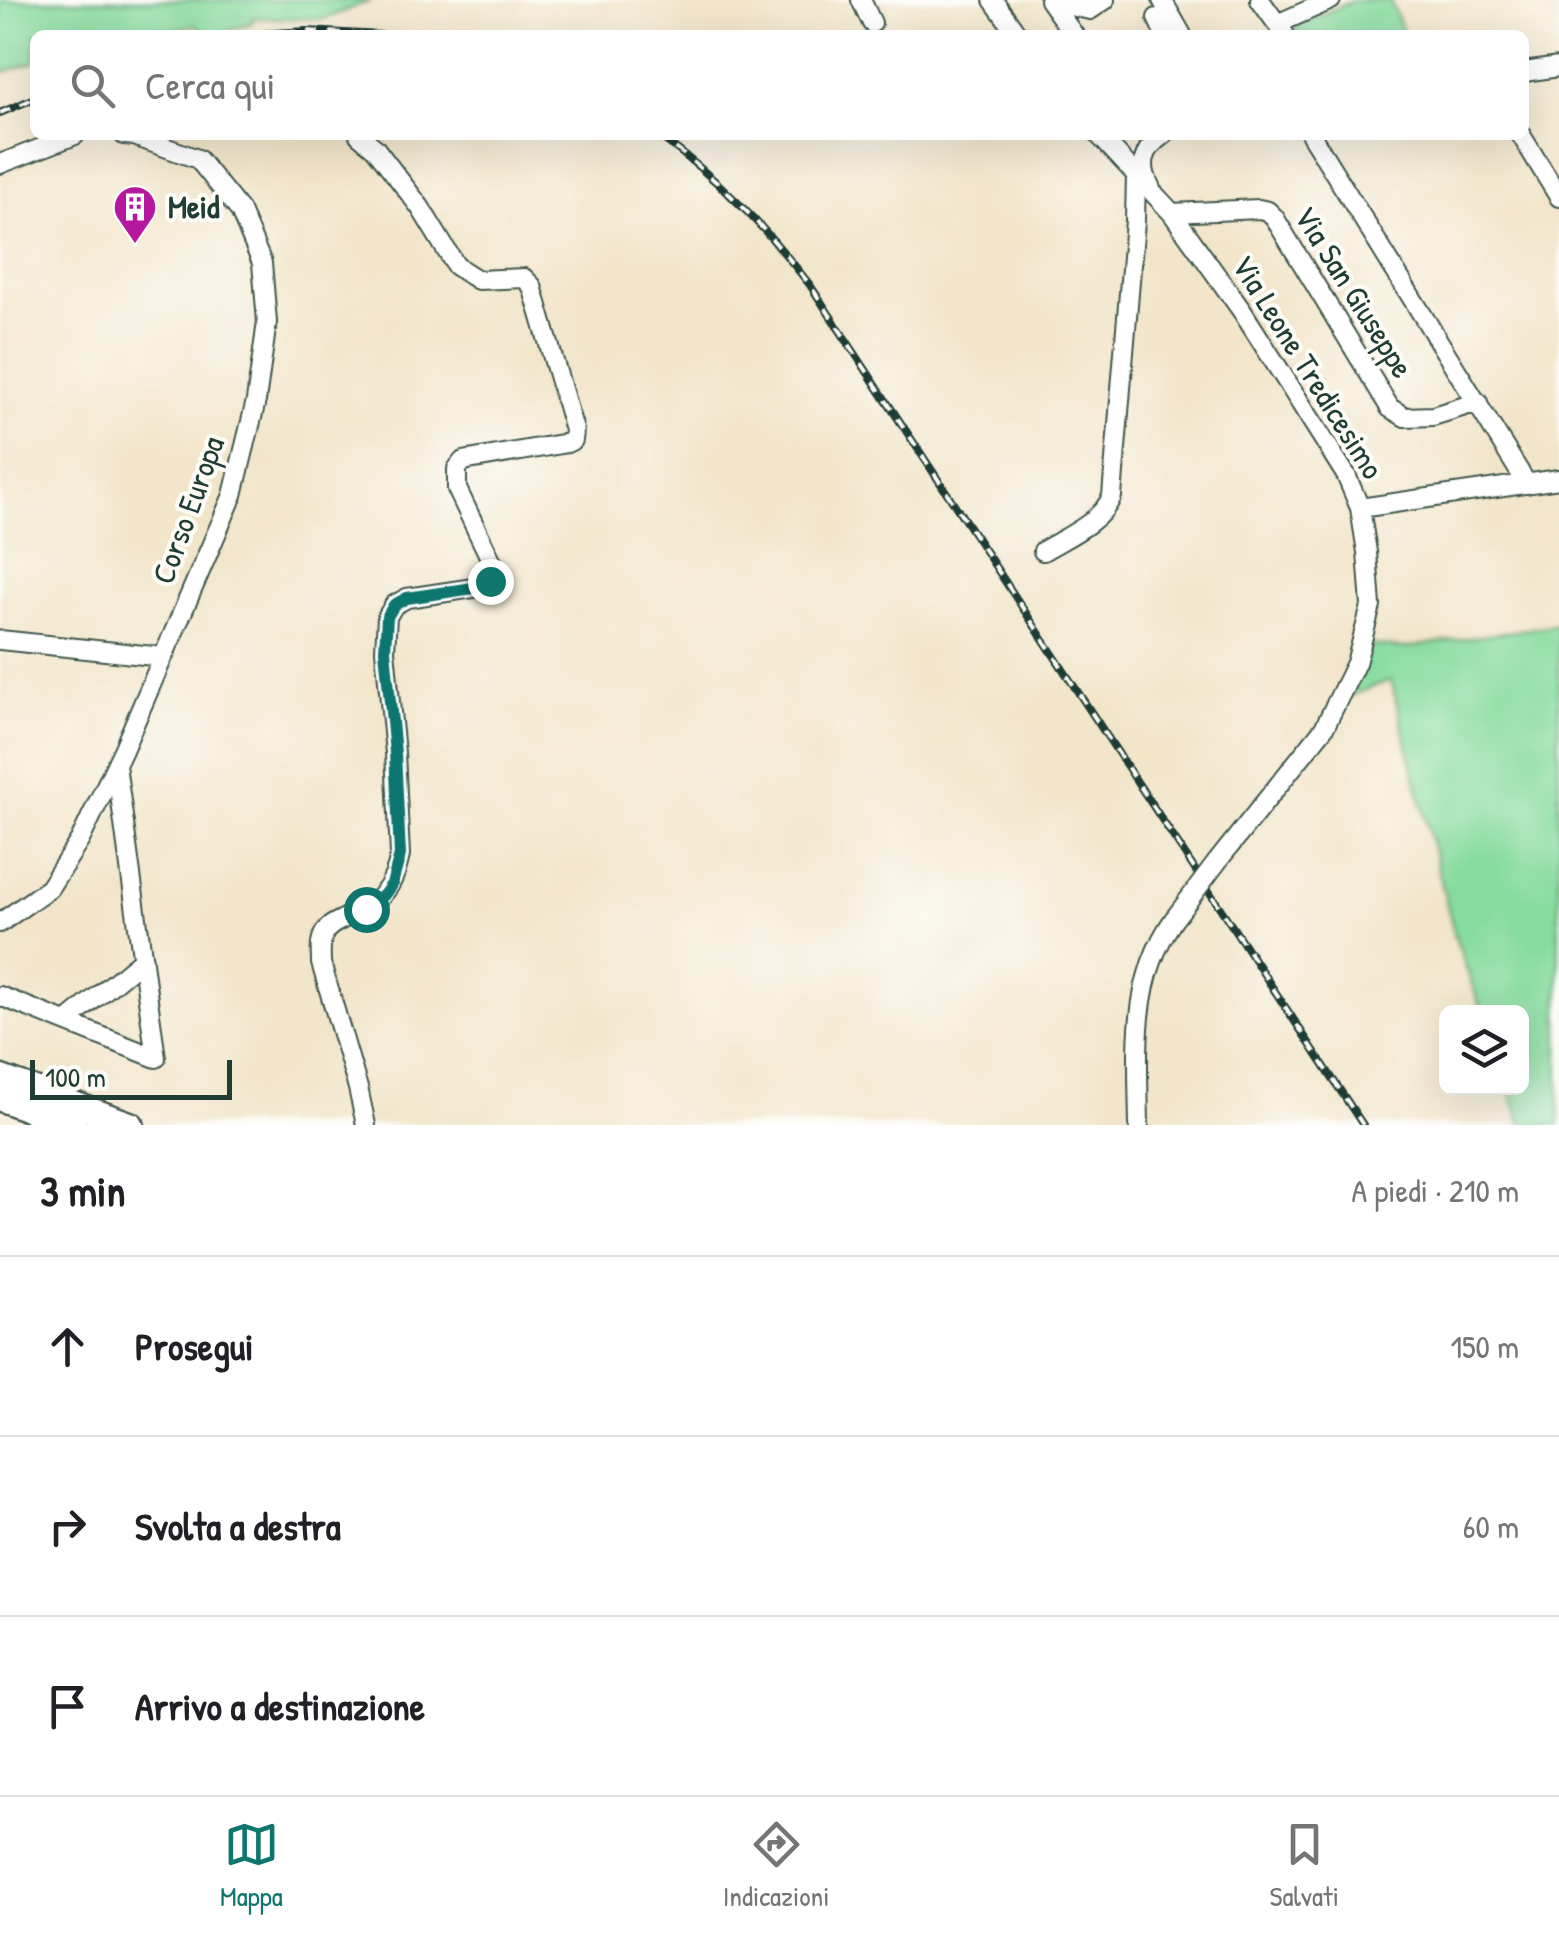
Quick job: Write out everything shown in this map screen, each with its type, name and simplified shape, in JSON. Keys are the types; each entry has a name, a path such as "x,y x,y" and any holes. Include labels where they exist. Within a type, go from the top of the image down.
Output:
{"highway":[{"path":"0,1078 131,1125"},
{"path":"0,1098 73,1125"}],"street":[{"path":"861,0 872,23"},
{"path":"993,0 1014,30"},
{"path":"1049,0 1070,30"},
{"path":"1067,0 1075,7 1090,10 1105,0"},
{"path":"1260,0 1281,29 1331,0"},
{"path":"1529,71 1559,67"},
{"path":"33,149 47,140"},
{"path":"0,164 60,140"},
{"name":"Corso Europa","path":"0,922 49,888 80,840 233,494 256,401 266,322 264,283 262,263 240,210 198,160 145,140"},
{"path":"365,140 420,207 456,266 478,280 524,278 532,286 574,430 574,440 566,443 463,461 457,469 457,490 494,573 480,587 407,598 394,605 387,617 385,650 400,855 392,884 384,895 366,909 332,924 320,944 321,962 366,1125"},
{"name":"Via Leone Tredicesimo","path":"1104,140 1172,213 1242,311 1346,475 1360,508 1371,606 1356,663 1324,728 1170,924 1150,966 1138,1020 1139,1125"},
{"path":"1043,551 1097,517 1112,496 1134,221 1124,162 1156,140"},
{"path":"1156,140 1144,159 1143,171 1156,195"},
{"path":"1314,140 1527,484"},
{"path":"1524,140 1559,197"},
{"name":"Via San Giuseppe","path":"1172,213 1268,211 1390,408 1404,417 1433,416 1478,402"},
{"path":"1360,508 1559,479"},
{"path":"0,640 163,657"},
{"path":"0,996 156,1058 116,764"},
{"path":"66,1022 143,959"}],"green space":[{"path":"0,0 372,0 324,19 252,18 252,23 230,30 202,30 195,25 171,30 30,30 30,64 0,73"},
{"path":"1354,0 1390,0 1402,30 1296,30 1294,27"},
{"path":"1559,624 1559,1125 1522,1125 1511,1095 1529,1095 1529,1005 1479,1005 1455,937 1391,680 1350,696 1369,645 1405,648"}],"railway":[{"path":"0,113 30,100"},
{"path":"664,140 740,204 810,285 1363,1125"}],"place":[{"name":"Meid","path":"135,245"}],"route":[{"path":"366,909 392,884 400,855 385,650 387,617 394,605 407,598 480,587 490,581"}]}
